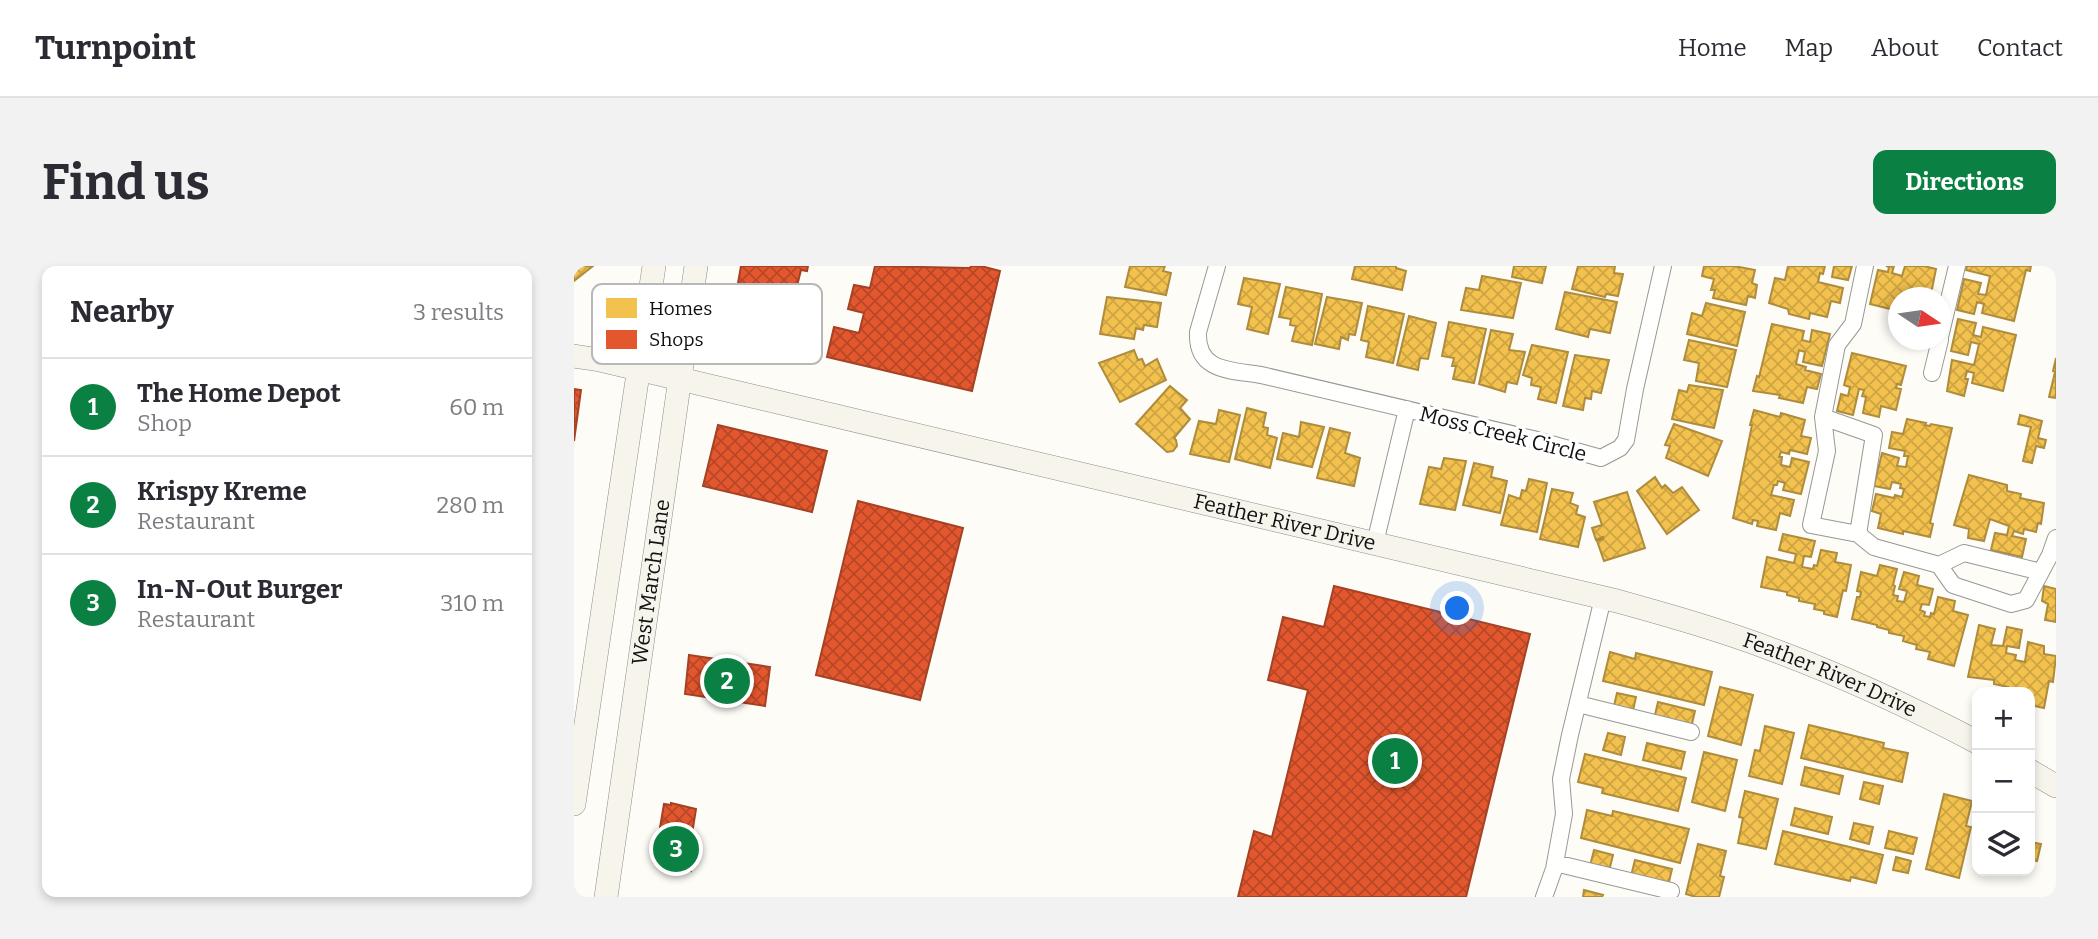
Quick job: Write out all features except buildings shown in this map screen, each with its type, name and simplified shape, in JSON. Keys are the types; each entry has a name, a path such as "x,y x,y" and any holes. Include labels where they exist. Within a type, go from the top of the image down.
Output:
{"street":[{"name":"West March Lane","path":"651,284 654,266"},
{"name":"West March Lane","path":"693,284 696,266"},
{"name":"Moss Creek Circle","path":"1217,266 1198,332 1202,355 1210,363 1220,368 1261,375 1533,439 1595,457 1608,456 1626,440 1663,266"},
{"path":"1865,266 1853,324 1837,345 1823,417 1827,452 1811,525 1858,534 1874,547 1939,565 1953,585 2011,604 2026,600 2056,538"},
{"path":"1951,291 1957,266"},
{"path":"1932,373 1937,350"},
{"name":"Feather River Drive","path":"574,356 592,360"},
{"name":"Feather River Drive","path":"614,364 1375,543 1684,620 1774,650 1846,679 1972,740"},
{"name":"West March Lane","path":"574,804 640,364"},
{"name":"West March Lane","path":"606,897 682,364"},
{"name":"Moss Creek Circle","path":"1375,543 1407,409"},
{"path":"1823,417 1874,435 1858,534"},
{"path":"1939,565 1964,553 2041,572"},
{"path":"1544,897 1555,863 1564,814 1562,779 1603,598"},
{"path":"1578,704 1691,732"},
{"path":"2035,773 2054,780"},
{"path":"1555,863 1671,891"}],"place":[{"name":"Krispy Kreme","path":"727,681"},
{"name":"The Home Depot","path":"1395,761"},
{"name":"In-N-Out Burger","path":"676,849"}]}
